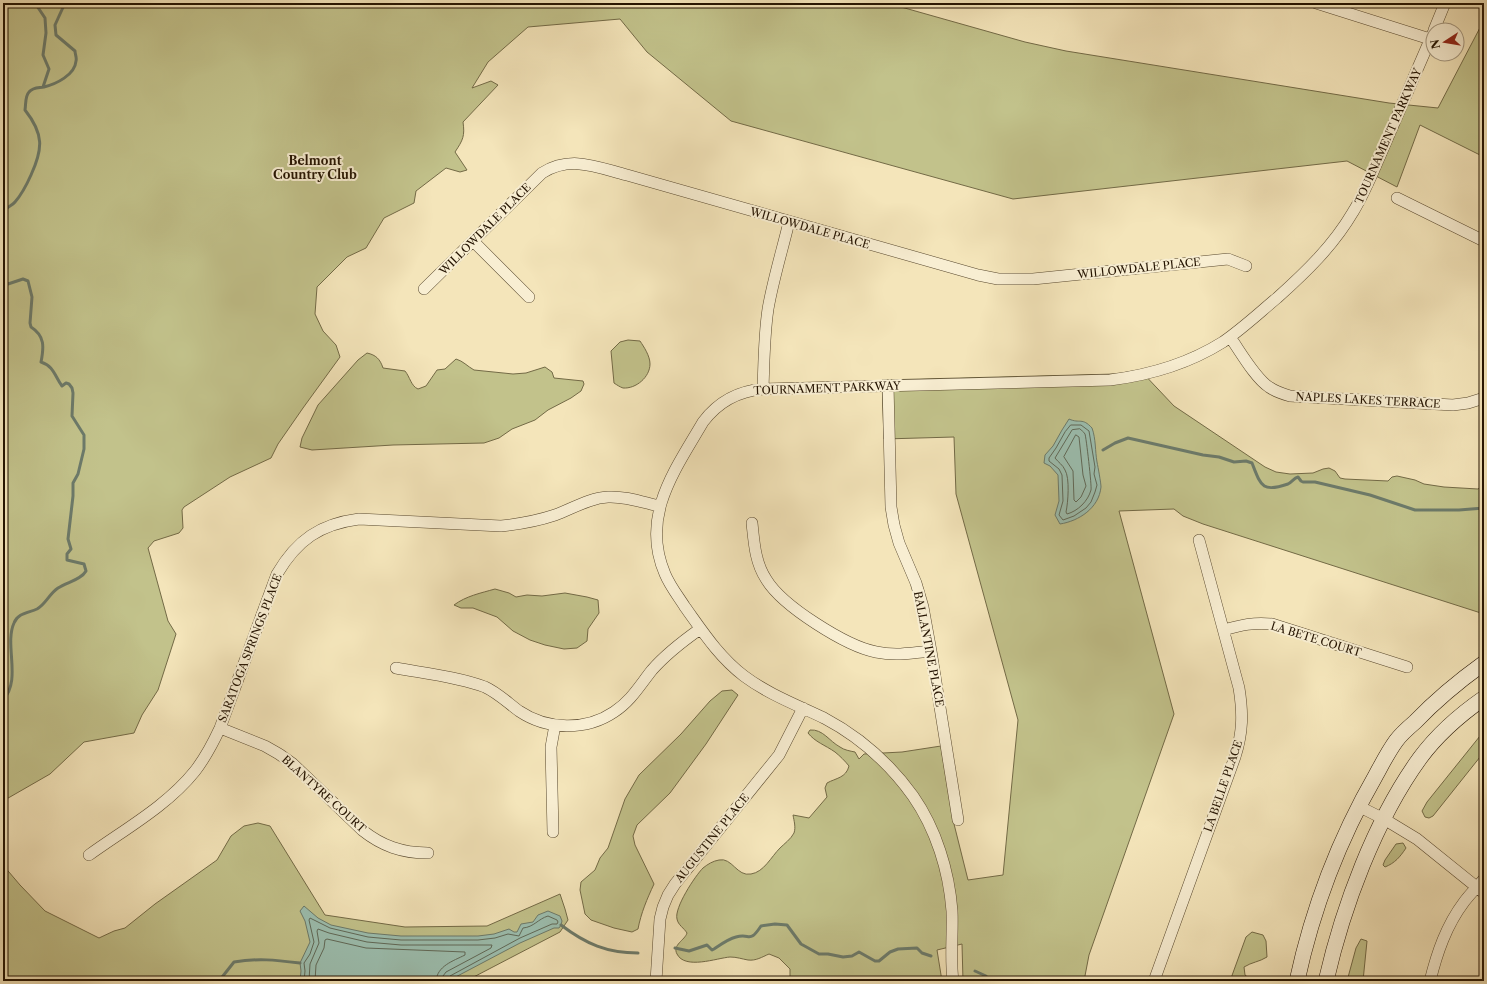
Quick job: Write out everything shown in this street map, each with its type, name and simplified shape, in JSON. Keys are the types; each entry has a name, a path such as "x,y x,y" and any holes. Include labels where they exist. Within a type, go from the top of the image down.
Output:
{"main road":[{"path":"1297,981 1312,924 1331,864 1358,806 1396,740 1455,684 1484,663"},
{"path":"1326,981 1331,958 1365,861 1398,791 1421,757 1451,725 1484,698"}],"street":[{"path":"1316,3 1425,32"},
{"name":"TOURNAMENT PARKWAY","path":"1437,22 1445,3"},
{"name":"TOURNAMENT PARKWAY","path":"953,981 952,912 949,887 936,840 914,798 901,780 872,751 847,732 765,689 744,676 712,646 672,588 660,562 656,529 659,506 668,482 708,414 728,398 740,393 753,390 1110,380 1156,372 1202,354 1230,337 1302,276 1341,230 1367,187 1425,50"},
{"name":"WILLOWDALE PLACE","path":"424,289 542,172 551,167 567,163 581,163 978,275 998,279 1033,279 1228,259 1246,266"},
{"path":"1397,198 1484,241"},
{"path":"763,390 764,339 768,310 773,282 790,222"},
{"path":"473,241 529,297"},
{"name":"NAPLES LAKES TERRACE","path":"1230,337 1260,379 1274,390 1290,396 1453,405 1468,403 1484,398"},
{"name":"BALLANTINE PLACE","path":"888,386 891,507 899,543 916,583 921,601 931,651 958,820"},
{"name":"SARATOGA SPRINGS PLACE","path":"89,855 166,801 196,770 208,752 220,728 277,574 285,560 294,549 317,531 337,523 358,520 501,526 520,524 542,519 593,500 607,497 620,497 659,506"},
{"path":"752,522 759,566 773,589 793,607 844,640 860,647 876,652 892,654 908,654 931,651"},
{"name":"LA BELLE PLACE","path":"1154,981 1240,740 1242,725 1240,688 1199,540"},
{"name":"LA BETE COURT","path":"1224,630 1244,624 1272,624 1407,667"},
{"path":"396,668 480,685 500,696 519,711 531,718 555,725 570,726 599,720 613,713 624,705 634,695 664,657 680,643 700,629"},
{"name":"AUGUSTINE PLACE","path":"656,981 660,919 663,906 668,895 675,884 779,755 803,708"},
{"path":"553,832 551,747 555,725"},
{"name":"BLANTYRE COURT","path":"220,728 265,746 293,764 373,839 400,851 428,853"},
{"path":"1358,806 1384,819 1417,839 1482,886 1464,903 1449,926 1438,953 1430,981"}],"green space":[{"path":"3,3 887,3 1025,42 1066,51 1389,103 1438,108 1462,62 1465,62 1465,56 1484,20 1484,157 1420,125 1397,187 1347,161 1013,199 731,121 647,52 620,19 528,27 488,62 472,88 491,81 498,85 463,122 463,138 455,152 467,170 460,172 446,168 416,191 414,203 384,218 366,248 347,257 317,287 315,314 323,331 336,345 340,357 278,444 271,458 230,477 184,507 182,510 183,528 179,533 154,541 148,548 168,621 176,634 158,690 142,715 134,733 84,742 50,774 3,801"},
{"path":"628,340 640,341 648,355 650,364 645,378 633,386 623,388 614,383 611,351 620,342"},
{"path":"367,353 377,358 383,368 405,371 412,384 418,389 426,386 437,370 445,369 456,359 474,370 513,374 526,373 545,367 552,372 554,378 583,381 584,384 581,391 548,410 535,420 512,429 499,438 484,443 393,445 312,450 300,447 302,438 318,405 358,360"},
{"path":"1140,370 1174,406 1265,467 1276,472 1290,474 1313,473 1329,468 1335,471 1340,478 1345,479 1388,481 1392,477 1397,476 1415,480 1424,484 1444,487 1478,489 1484,485 1484,614 1203,524 1183,516 1174,509 1119,511 1174,714 1089,955 1084,981 963,981 962,944 937,950 942,981 790,981 790,969 779,958 769,954 754,960 730,957 694,962 681,959 677,954 676,948 687,933 679,923 677,914 686,892 703,868 713,862 724,860 728,861 742,873 756,873 767,864 793,835 795,824 793,815 809,818 827,797 825,788 827,783 840,777 848,770 849,766 844,760 811,736 808,733 810,730 819,731 836,745 855,752 859,759 864,754 902,752 941,746 953,820 968,880 1003,875 1018,720 956,494 954,437 884,439 882,380 1116,374"},
{"path":"495,589 509,593 516,597 565,593 587,597 598,600 599,613 588,629 587,641 577,648 564,649 530,640 513,631 497,617 473,608 461,608 454,605 479,593"},
{"path":"732,690 738,695 706,744 670,793 637,825 633,836 635,845 654,884 644,906 638,929 632,932 614,928 591,920 585,914 580,890 581,882 595,870 600,858 608,848 625,799 639,775 681,734 710,701 722,691"},
{"path":"1484,731 1484,752 1433,816 1429,818 1425,817 1422,811 1427,802"},
{"path":"258,823 270,826 325,915 405,927 487,926 560,894 568,920 560,932 466,981 3,981 3,865 45,911 99,938 125,928 155,904 217,860 231,836 244,826"},
{"path":"1403,843 1406,848 1402,854 1394,862 1385,867 1383,865 1385,860 1396,844"},
{"path":"1252,932 1263,935 1266,941 1267,957 1244,967 1245,975 1250,979 1261,981 1230,981 1246,937"},
{"path":"1361,939 1367,941 1363,981 1347,981 1356,948"}],"water":[{"path":"1069,419 1086,423 1092,428 1101,487 1096,501 1087,512 1081,517 1060,524 1055,515 1059,501 1058,475 1050,466 1044,463 1045,455 1053,446"},
{"path":"304,906 318,918 331,925 368,933 401,936 478,936 494,934 509,929 517,932 521,924 533,922 538,915 548,911 560,916 562,921 559,928 554,928 520,943 448,981 300,981 300,963 310,942 305,921 300,911"}],"waterway":[{"path":"35,3 45,18 46,33 43,55 49,69 43,87"},
{"path":"3,214 6,209 15,202 22,192 38,157 40,142 36,127 25,110 26,98 34,88 54,84 69,75 75,66 75,51 56,35 55,25 65,3"},
{"path":"3,280 8,284 23,279 28,281 32,297 30,323 31,327 36,330 41,338 43,347 41,362 52,369 62,386 66,383 72,388 72,416 84,435 84,449 78,474 73,483 68,539 71,549 67,554 67,560 84,564 86,571 81,577 55,590 40,607 21,615 14,623 11,632 11,683 9,692 3,700"},
{"path":"1103,450 1128,438 1203,455 1219,457 1234,462 1246,461 1252,463 1260,482 1264,486 1273,488 1288,484 1298,477 1303,482 1315,482 1370,495 1415,510 1459,510 1484,508"},
{"path":"675,948 689,951 707,945 712,950 733,938 741,936 750,937 754,935 761,926 775,924 787,925 801,944 819,954 843,957 852,956 859,952 875,961 879,961 890,952 898,949 917,948 922,953 931,956"},
{"path":"561,925 570,932 597,946 627,953 638,953"},
{"path":"219,981 234,962 267,960 300,963"},
{"path":"975,971 986,976 988,979 996,979 1000,981"}],"district":[{"name":"Belmont Country Club","path":"315,167"}]}
